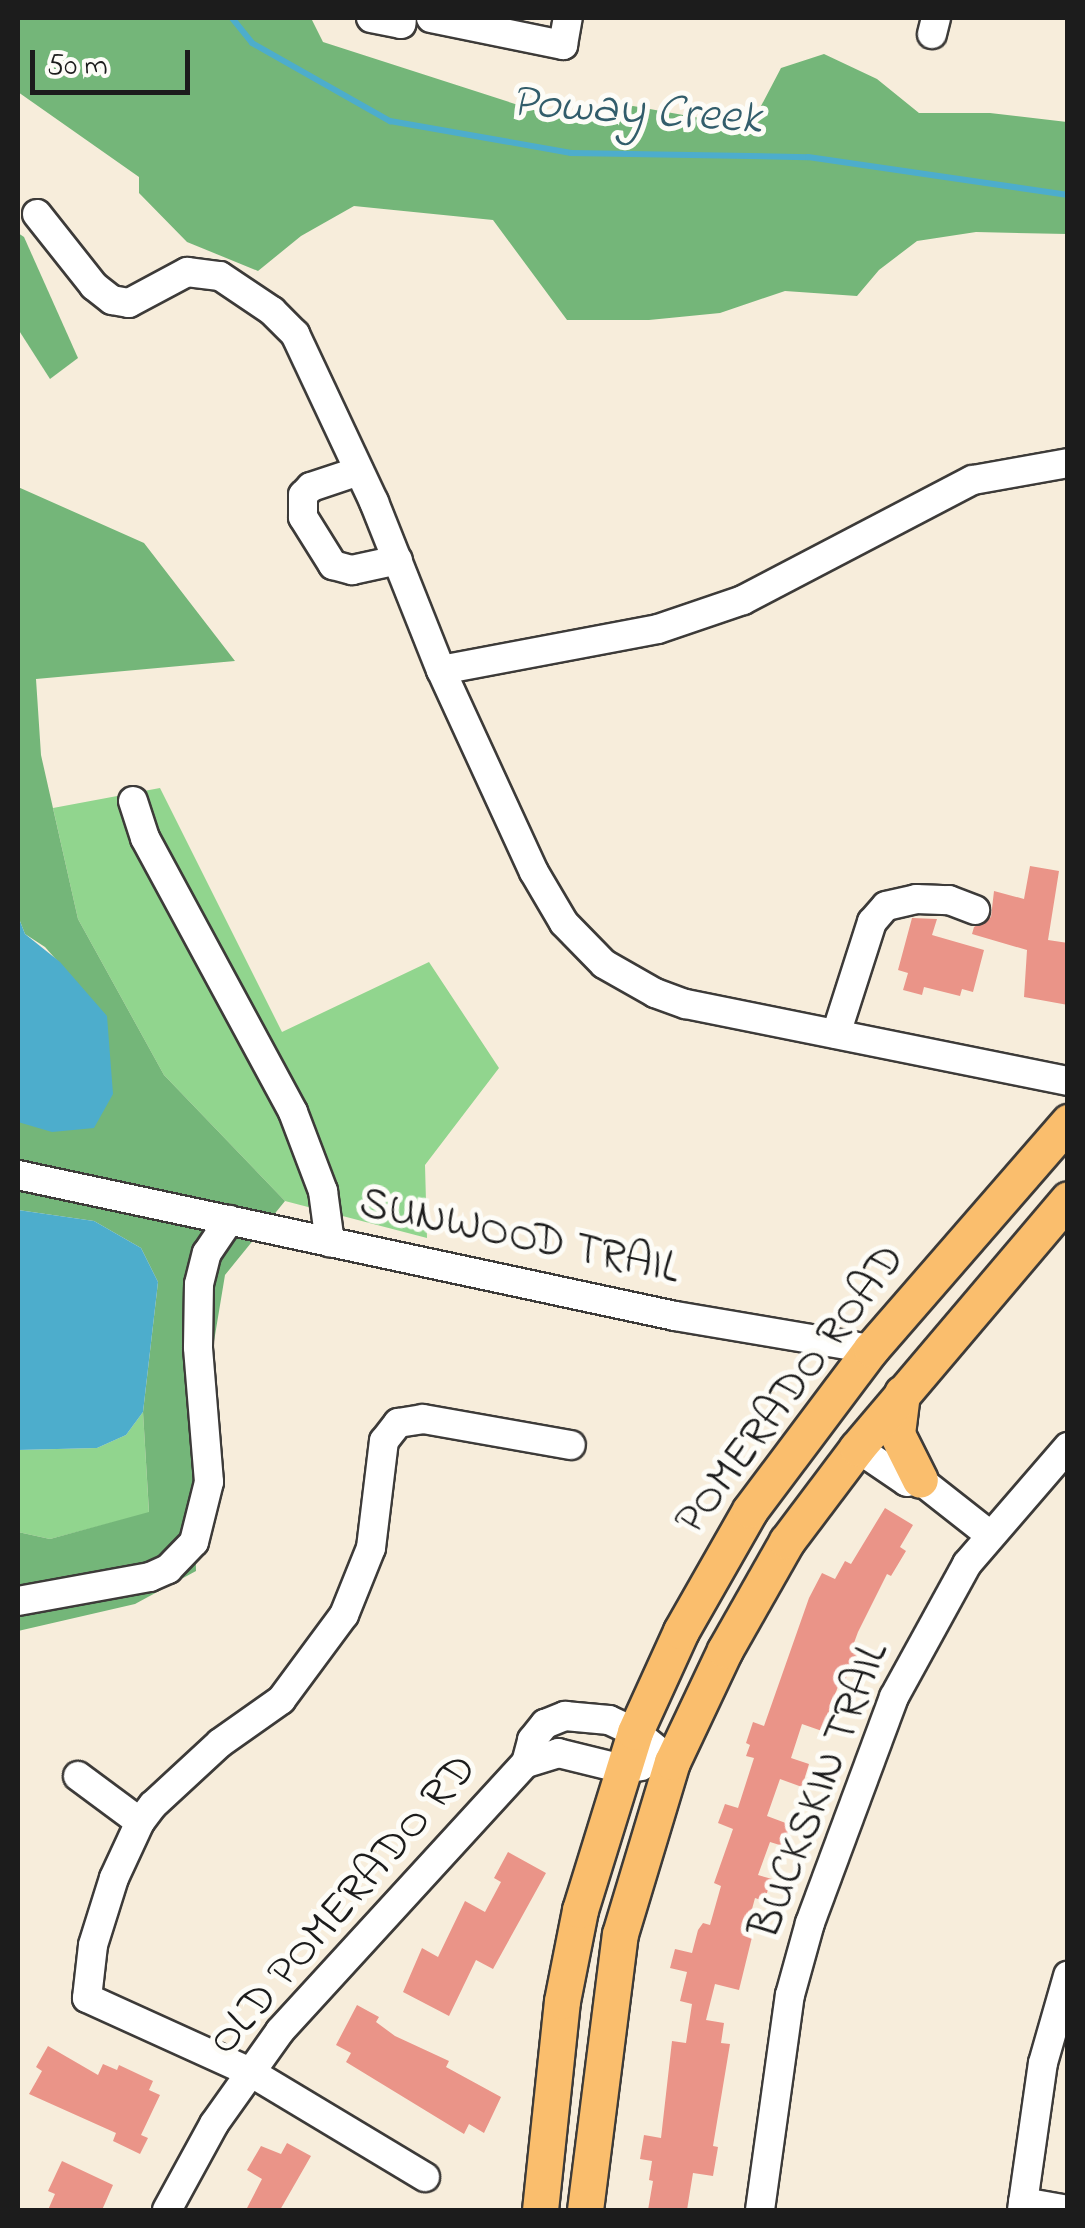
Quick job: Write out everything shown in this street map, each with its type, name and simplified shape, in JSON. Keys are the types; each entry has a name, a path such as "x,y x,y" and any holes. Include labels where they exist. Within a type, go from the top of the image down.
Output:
{"main road":[{"name":"POMERADO ROAD","path":"540,2210 562,2001 580,1910 635,1732 681,1631 750,1510 871,1348 1068,1122"},
{"name":"POMERADO ROAD","path":"585,2210 620,1934 672,1762 725,1650 787,1541 857,1448 1068,1199"},
{"path":"857,1448 848,1407 868,1380 871,1348"},
{"path":"903,1390 897,1434 920,1480"}],"street":[{"path":"372,18 401,24 402,18"},
{"path":"431,18 563,45 568,18"},
{"path":"37,214 94,286 112,300 129,302 187,272 220,276 272,311 295,334 534,872 564,923 604,964 655,993 686,1004 1068,1081"},
{"path":"441,670 658,629 743,600 898,515 972,480 1068,463"},
{"path":"359,471 311,487 303,495 303,517 334,565 352,570 400,564"},
{"name":"SUNWOOD TRAIL","path":"133,801 145,838 293,1112 323,1191 330,1244 675,1316 871,1348"},
{"path":"836,1034 872,922 886,906 949,900 975,910"},
{"path":"18,1176 330,1244"},
{"path":"18,1601 150,1577 168,1569 194,1542 209,1482 198,1347 199,1284 207,1253 229,1220"},
{"path":"425,2177 250,2072 109,2012 88,1998 86,1980 102,1907 140,1822 220,1743 281,1700 330,1638 368,1559 380,1507 384,1441 398,1422 423,1419 570,1445"},
{"name":"BUCKSKIN TRAIL","path":"760,2210 790,1994 810,1923 894,1697 966,1564 1068,1447"},
{"path":"857,1448 907,1482 920,1480 990,1535"},
{"name":"OLD POMERADO RD","path":"167,2210 194,2156 280,2031 526,1763 532,1740 545,1724 566,1716 609,1720 635,1732 672,1762"},
{"name":"OLD POMERADO RD","path":"526,1763 558,1753 623,1768 672,1762"},
{"path":"78,1776 140,1822"},
{"path":"1068,1976 1043,2063 1023,2206 1068,2210"}],"green space":[{"path":"18,18 311,18 323,42 571,122 633,106 750,127 781,68 824,54 877,79 919,113 990,113 1067,122 1067,234 976,232 917,241 879,270 857,296 785,291 720,313 649,320 567,320 493,220 354,206 301,236 258,271 187,242 139,193 139,177 18,92"},
{"path":"18,233 24,237 78,358 50,379 18,329"},
{"path":"18,487 144,543 235,661 36,679 41,755 78,919 164,1075 285,1201 225,1275 194,1462 196,1571 135,1604 18,1631 18,1532 50,1539 149,1512 143,1412 158,1282 141,1248 94,1221 18,1210 18,1122 24,1122 77,983 45,947 25,934 18,916"},
{"path":"160,788 282,1032 429,962 499,1068 425,1165 427,1238 285,1201 164,1075 78,919 53,808"},
{"path":"143,1412 149,1513 50,1539 18,1532 18,1450 97,1448 126,1435"}],"water":[{"path":"18,916 25,934 60,962 107,1016 113,1094 94,1128 52,1132 18,1122"},
{"path":"18,1210 94,1221 141,1248 158,1282 143,1412 126,1435 97,1448 18,1450"}],"building":[{"path":"1030,866 1059,871 1048,940 1068,943 1068,1005 1024,997 1027,950 972,934 974,927 991,917 994,891 1024,899"},
{"path":"912,918 937,919 932,935 984,950 973,992 962,989 960,996 924,987 922,995 903,990 908,973 898,970"},
{"path":"885,1508 913,1525 900,1547 906,1551 891,1576 887,1574 858,1632 851,1651 858,1655 845,1680 841,1678 822,1731 802,1724 791,1758 809,1764 802,1787 780,1779 767,1816 791,1825 783,1846 770,1842 758,1875 772,1879 764,1901 755,1898 745,1935 752,1937 739,1990 715,1984 706,2020 724,2023 721,2043 730,2044 713,2146 718,2147 713,2176 693,2173 687,2210 648,2210 652,2161 640,2159 644,2135 661,2138 672,2041 686,2043 692,2004 680,2001 687,1972 670,1968 675,1949 692,1953 698,1930 703,1923 710,1925 721,1886 714,1883 733,1829 718,1823 725,1804 738,1808 754,1758 746,1756 753,1722 764,1726 809,1598 822,1573 835,1579 845,1561 851,1564"},
{"path":"508,1852 546,1873 493,1969 476,1960 449,2016 403,1992 422,1948 438,1957 465,1901 485,1912 501,1882 494,1878"},
{"path":"357,2005 379,2017 376,2022 395,2036 449,2061 446,2067 501,2097 484,2133 469,2124 464,2134 346,2062 351,2053 336,2045"},
{"path":"48,2046 98,2075 103,2064 117,2070 119,2065 153,2081 149,2090 160,2095 141,2135 148,2138 140,2154 113,2141 116,2133 29,2094 42,2071 36,2067"},
{"path":"287,2143 311,2156 280,2210 246,2210 262,2179 247,2170 261,2146 281,2154"},
{"path":"62,2161 113,2185 102,2210 48,2210 55,2194 48,2191"}],"waterway":[{"name":"Poway Creek","path":"232,18 252,43 390,121 571,153 808,157 1068,195"}]}
